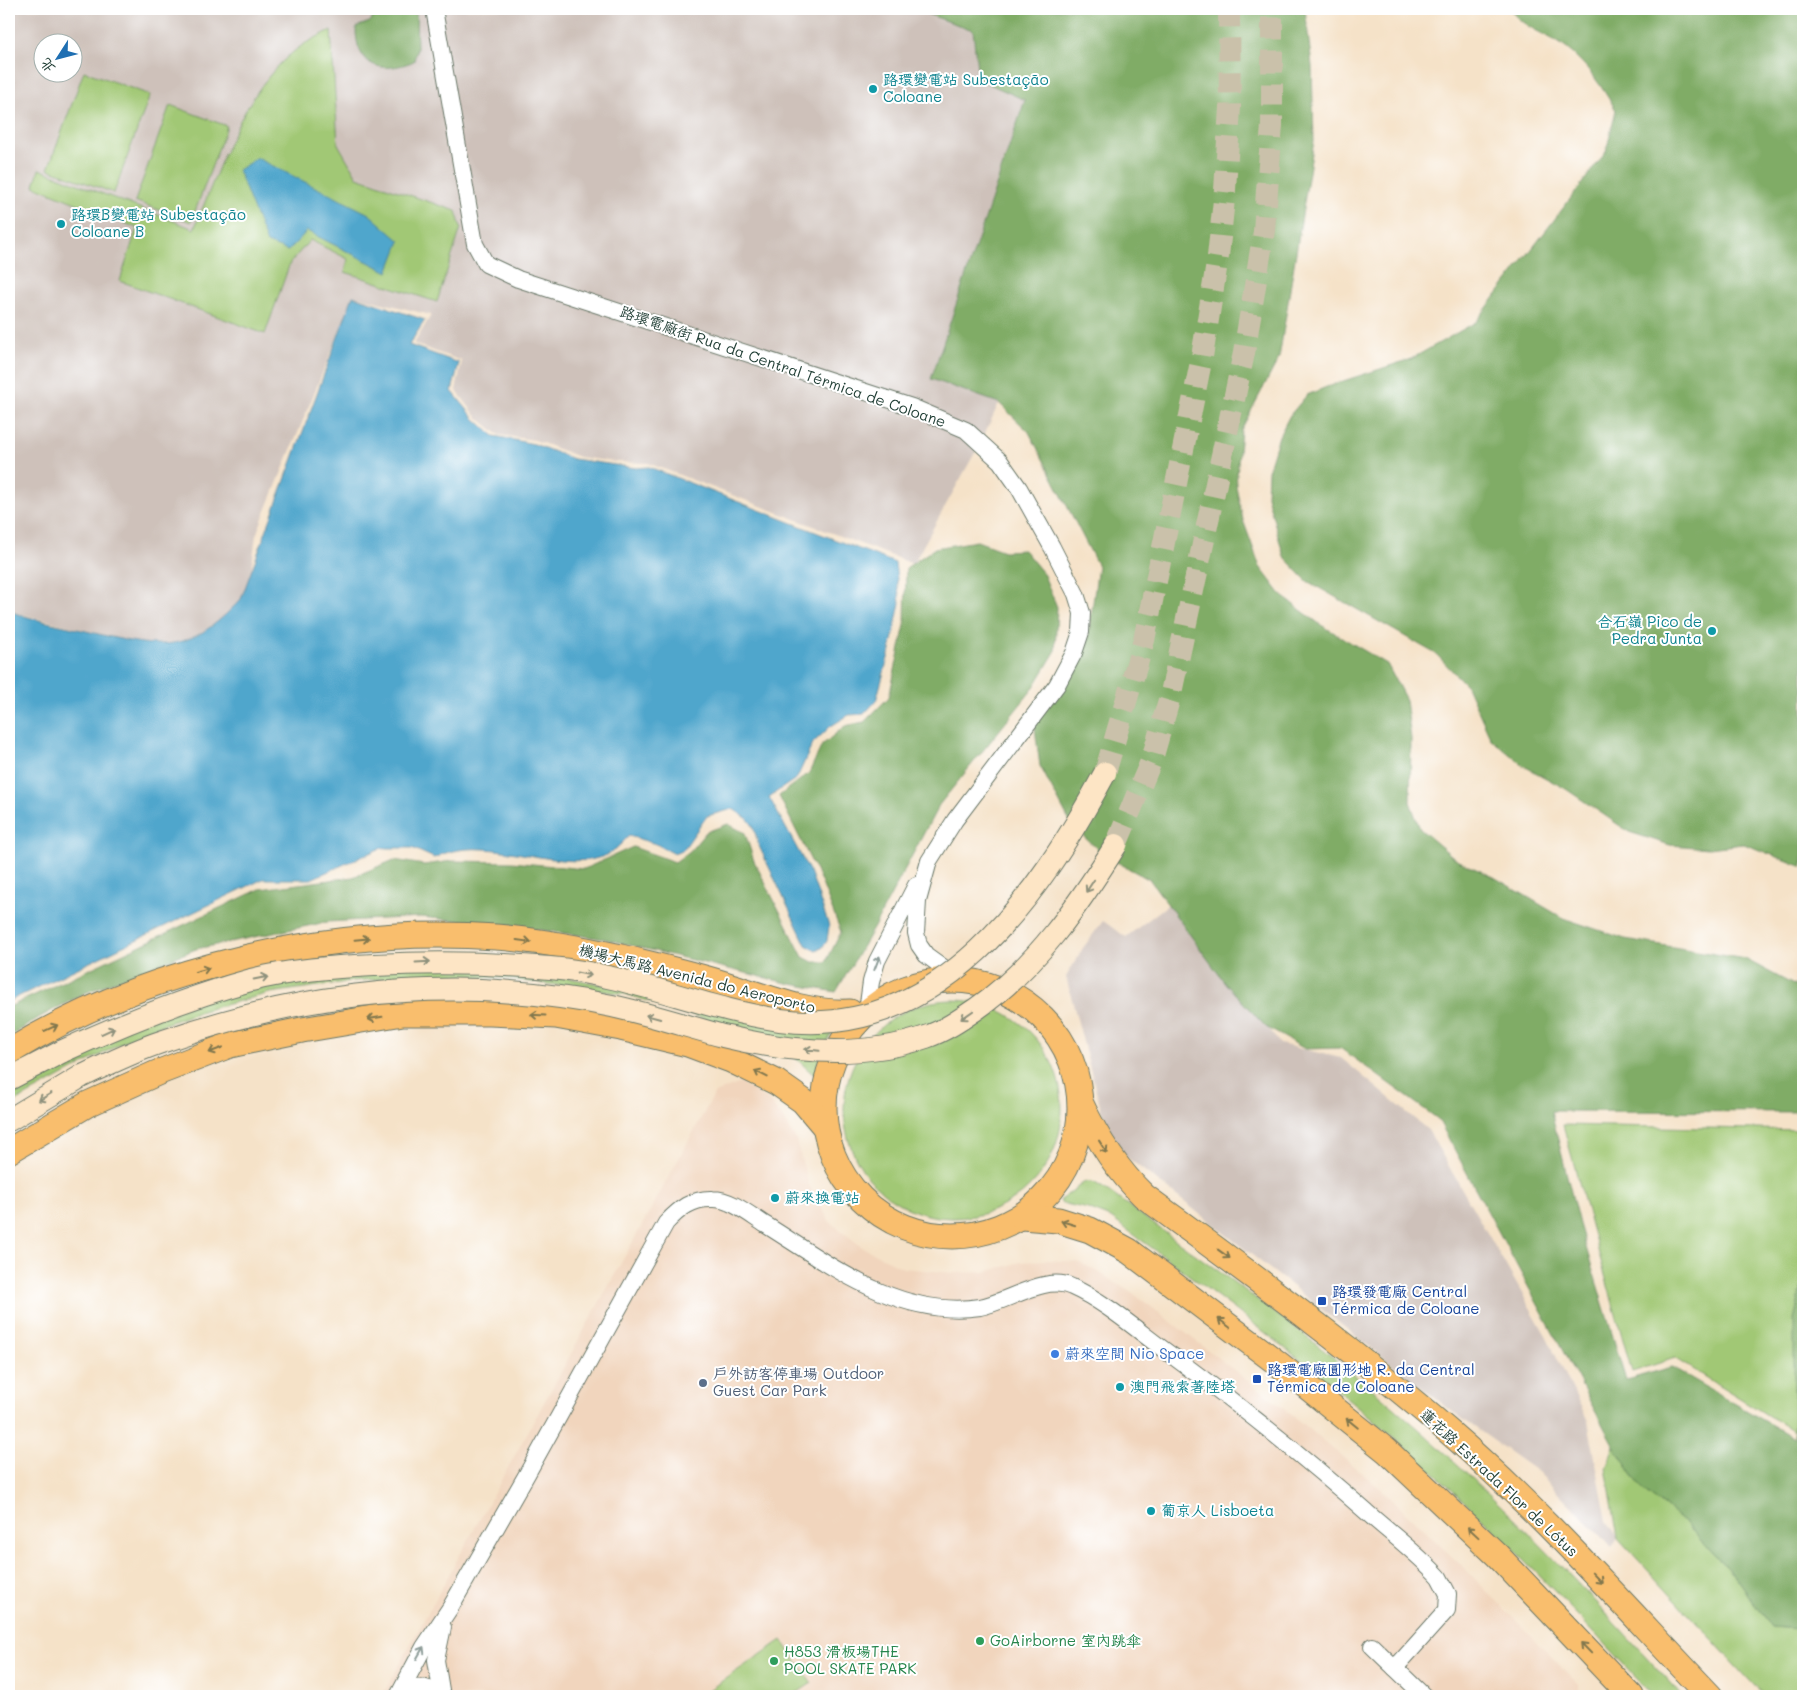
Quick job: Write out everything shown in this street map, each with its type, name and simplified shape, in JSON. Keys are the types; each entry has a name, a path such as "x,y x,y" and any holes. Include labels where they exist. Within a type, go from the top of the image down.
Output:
{"main road":[{"path":"9,1079 63,1051 118,1026 180,1002 253,980 317,968 434,962 555,968 651,988 718,1007 782,1020 830,1021 869,1016 892,1008 924,991 960,968 990,938 1040,880 1084,812 1105,773"},
{"path":"9,1120 82,1076 158,1043 256,1013 314,1000 419,991 481,990 554,997 611,1006 726,1037 817,1050 850,1051 894,1046 929,1037 954,1024 991,999 1025,969 1083,896 1116,845"},
{"name":"機場大馬路 Avenida do Aeroporto","path":"9,1052 41,1032 171,978 244,959 334,942 409,935 496,937 580,948 667,968 804,1008 838,1013 867,1011"},
{"path":"958,978 988,984 1028,1005 1064,1042 1072,1062 1081,1104 1079,1131 1066,1170 1049,1193 1022,1217 985,1233 946,1237 907,1228 873,1209 846,1180 829,1144 825,1127 826,1081 831,1062 848,1032 867,1011 914,986 935,979 958,978"},
{"path":"9,1151 88,1104 157,1073 230,1045 302,1030 403,1014 490,1013 556,1016 621,1028 688,1044 731,1060 776,1082 803,1101 825,1127"},
{"name":"蓮花路 Estrada Flor de Lótus","path":"1081,1104 1093,1130 1125,1178 1144,1196 1288,1301 1448,1432 1536,1514 1710,1696"},
{"path":"1022,1217 1058,1220 1090,1230 1129,1251 1280,1364 1387,1451 1497,1555 1625,1692"}],"street":[{"name":"路環電廠街 Rua da Central Térmica de Coloane","path":"434,9 475,244 486,264 518,279 937,417 966,430 981,442 1000,461 1019,488 1076,594 1082,613 1081,632 1074,653 1057,685 956,820 929,861 918,902 916,932 919,945 926,956 958,978"},
{"path":"867,1011 870,982 876,961 929,861"},
{"path":"399,1696 424,1647 450,1608 666,1223 687,1204 700,1199 714,1198 737,1207 850,1276 880,1292 912,1303 952,1309 980,1306 1004,1300 1052,1283 1071,1286 1112,1312 1242,1409 1326,1476 1439,1577 1448,1594 1447,1610 1395,1668"},
{"path":"441,1696 436,1660 440,1636 450,1608"},
{"path":"1372,1646 1424,1696"},
{"path":"399,1696 415,1687 432,1690 441,1696"}],"shaded area":[{"path":"9,9 913,9 973,30 978,79 1025,99 931,378 999,403 981,442 913,564 648,463 615,462 579,457 535,440 499,435 477,417 456,390 462,361 414,344 431,315 354,296 256,535 251,573 241,599 220,621 189,640 165,646 140,644 9,611"},
{"path":"1174,900 1280,1044 1341,1058 1428,1130 1547,1337 1588,1421 1607,1521 1618,1537 1612,1547 1538,1472 1453,1412 1110,1144 1066,977 1083,948 1103,921 1126,937"},
{"path":"741,1083 768,1100 782,1117 796,1140 809,1185 830,1222 862,1247 903,1268 953,1273 985,1272 1021,1262 1046,1260 1078,1262 1097,1271 1141,1299 1277,1403 1380,1488 1469,1573 1578,1684 1578,1696 382,1696 715,1093"}],"green space":[{"path":"379,9 416,9 417,48 414,61 391,67 381,67 365,59 357,41 356,27 370,22"},
{"path":"913,9 1305,9 1312,66 1314,141 1279,358 1241,430 1236,486 1243,520 1260,567 1282,596 1321,625 1387,664 1406,700 1411,739 1410,802 1420,829 1458,861 1494,877 1563,918 1625,939 1745,959 1803,990 1803,1112 1551,1111 1579,1224 1626,1380 1672,1367 1794,1438 1794,1319 1803,1281 1803,1636 1799,1629 1771,1627 1736,1578 1687,1524 1641,1488 1614,1446 1438,1119 1340,1048 1305,1049 1266,1027 1226,984 1150,880 1104,855 1072,826 1040,766 1034,721 1055,698 1087,647 1098,566 1029,432 999,403 931,379 1025,100 978,79 973,30"},
{"path":"1510,9 1803,9 1803,867 1744,844 1708,848 1670,845 1629,832 1566,789 1524,766 1491,739 1467,686 1436,654 1307,581 1284,557 1267,496 1268,471 1279,436 1290,415 1307,395 1334,384 1411,359 1476,322 1606,152 1616,110 1594,76 1566,48 1528,26 1515,16"},
{"path":"331,30 338,144 357,177 456,211 461,228 437,302 345,272 348,259 310,240 290,263 265,334 120,281 137,228 34,186 39,169 194,229 235,132 261,86 278,66 297,49"},
{"path":"84,71 150,95 114,193 48,169 80,82 82,82"},
{"path":"170,105 227,126 191,222 135,201"},
{"path":"977,541 1004,551 1024,550 1043,573 1057,607 1055,652 1032,690 939,805 874,927 836,992 791,984 605,939 520,927 421,917 327,922 196,949 85,993 40,1017 9,1037 9,1007 260,889 353,877 394,860 424,865 452,861 512,862 584,869 633,847 675,862 690,851 706,832 728,824 745,833 754,861 803,957 813,962 826,962 841,932 821,881 779,796 809,773 822,745 845,726 864,722 889,697 905,625 906,568 935,548"},
{"path":"438,953 834,1029 822,1050 814,1075 789,1052 761,1036 626,994 501,978 432,975 353,981 270,993 202,1011 142,1032 9,1105 9,1094 86,1058 82,1034 130,1013"},
{"path":"953,1000 984,1005 995,1009 1004,1013 1030,1032 1049,1058 1053,1067 1057,1078 1062,1109 1057,1140 1053,1151 1049,1160 1030,1186 1004,1205 995,1209 984,1213 953,1218 922,1213 911,1209 902,1205 876,1186 857,1160 853,1151 849,1140 844,1109 849,1078 853,1067 857,1058 876,1032 902,1013 911,1009 922,1005"},
{"path":"1563,1125 1803,1130 1803,1363 1793,1431 1675,1358 1632,1372"},
{"path":"1086,1181 1095,1183 1108,1191 1267,1307 1383,1398 1455,1461 1489,1494 1555,1560 1682,1696 1653,1696 1505,1541 1413,1454 1329,1383 1111,1218 1088,1209 1061,1203 1060,1200"},
{"path":"1614,1446 1641,1488 1687,1524 1736,1578 1771,1627 1799,1629 1803,1636 1803,1696 1764,1696 1618,1538 1606,1467"},
{"name":"H853 滑板場THE POOL SKATE PARK","path":"782,1640 812,1683 792,1696 700,1696"}],"water":[{"path":"257,158 369,214 400,241 388,272 307,231 288,251 267,243 238,170"},
{"path":"353,296 425,320 409,345 459,363 452,391 475,419 494,436 534,444 573,459 636,468 649,467 895,563 900,603 890,651 876,701 864,714 849,715 831,726 813,743 797,778 769,797 811,874 829,926 827,941 822,948 815,950 806,945 759,846 753,826 748,819 733,809 707,816 683,850 673,853 656,844 629,836 617,848 606,855 583,861 474,849 453,851 434,858 412,848 381,848 311,879 263,879 9,1001 9,611 38,620 111,637 152,644 170,644 187,640 222,618 241,599"}],"tunnel":[{"path":"1105,773 1144,640 1202,357 1218,257 1225,190 1230,107 1229,9"},
{"path":"1116,845 1152,759 1171,693 1244,353 1264,231 1272,125 1272,9"}],"place":[{"name":"路環變電站 Subestação Coloane","path":"873,89"},
{"name":"路環B變電站 Subestação Coloane B","path":"61,224"},
{"name":"合石嶺 Pico de Pedra Junta","path":"1712,631"},
{"name":"蔚來換電站","path":"775,1198"},
{"name":"路環發電廠 Central Térmica de Coloane","path":"1322,1301"},
{"name":"蔚來空間 Nio Space","path":"1055,1354"},
{"name":"路環電廠圓形地 R. da Central Térmica de Coloane","path":"1257,1379"},
{"name":"戶外訪客停車場 Outdoor Guest Car Park","path":"703,1383"},
{"name":"澳門飛索著陸塔","path":"1120,1387"},
{"name":"葡京人 Lisboeta","path":"1151,1511"},
{"name":"GoAirborne 室内跳傘","path":"980,1641"},
{"name":"H853 滑板場THE POOL SKATE PARK","path":"774,1661"}]}
